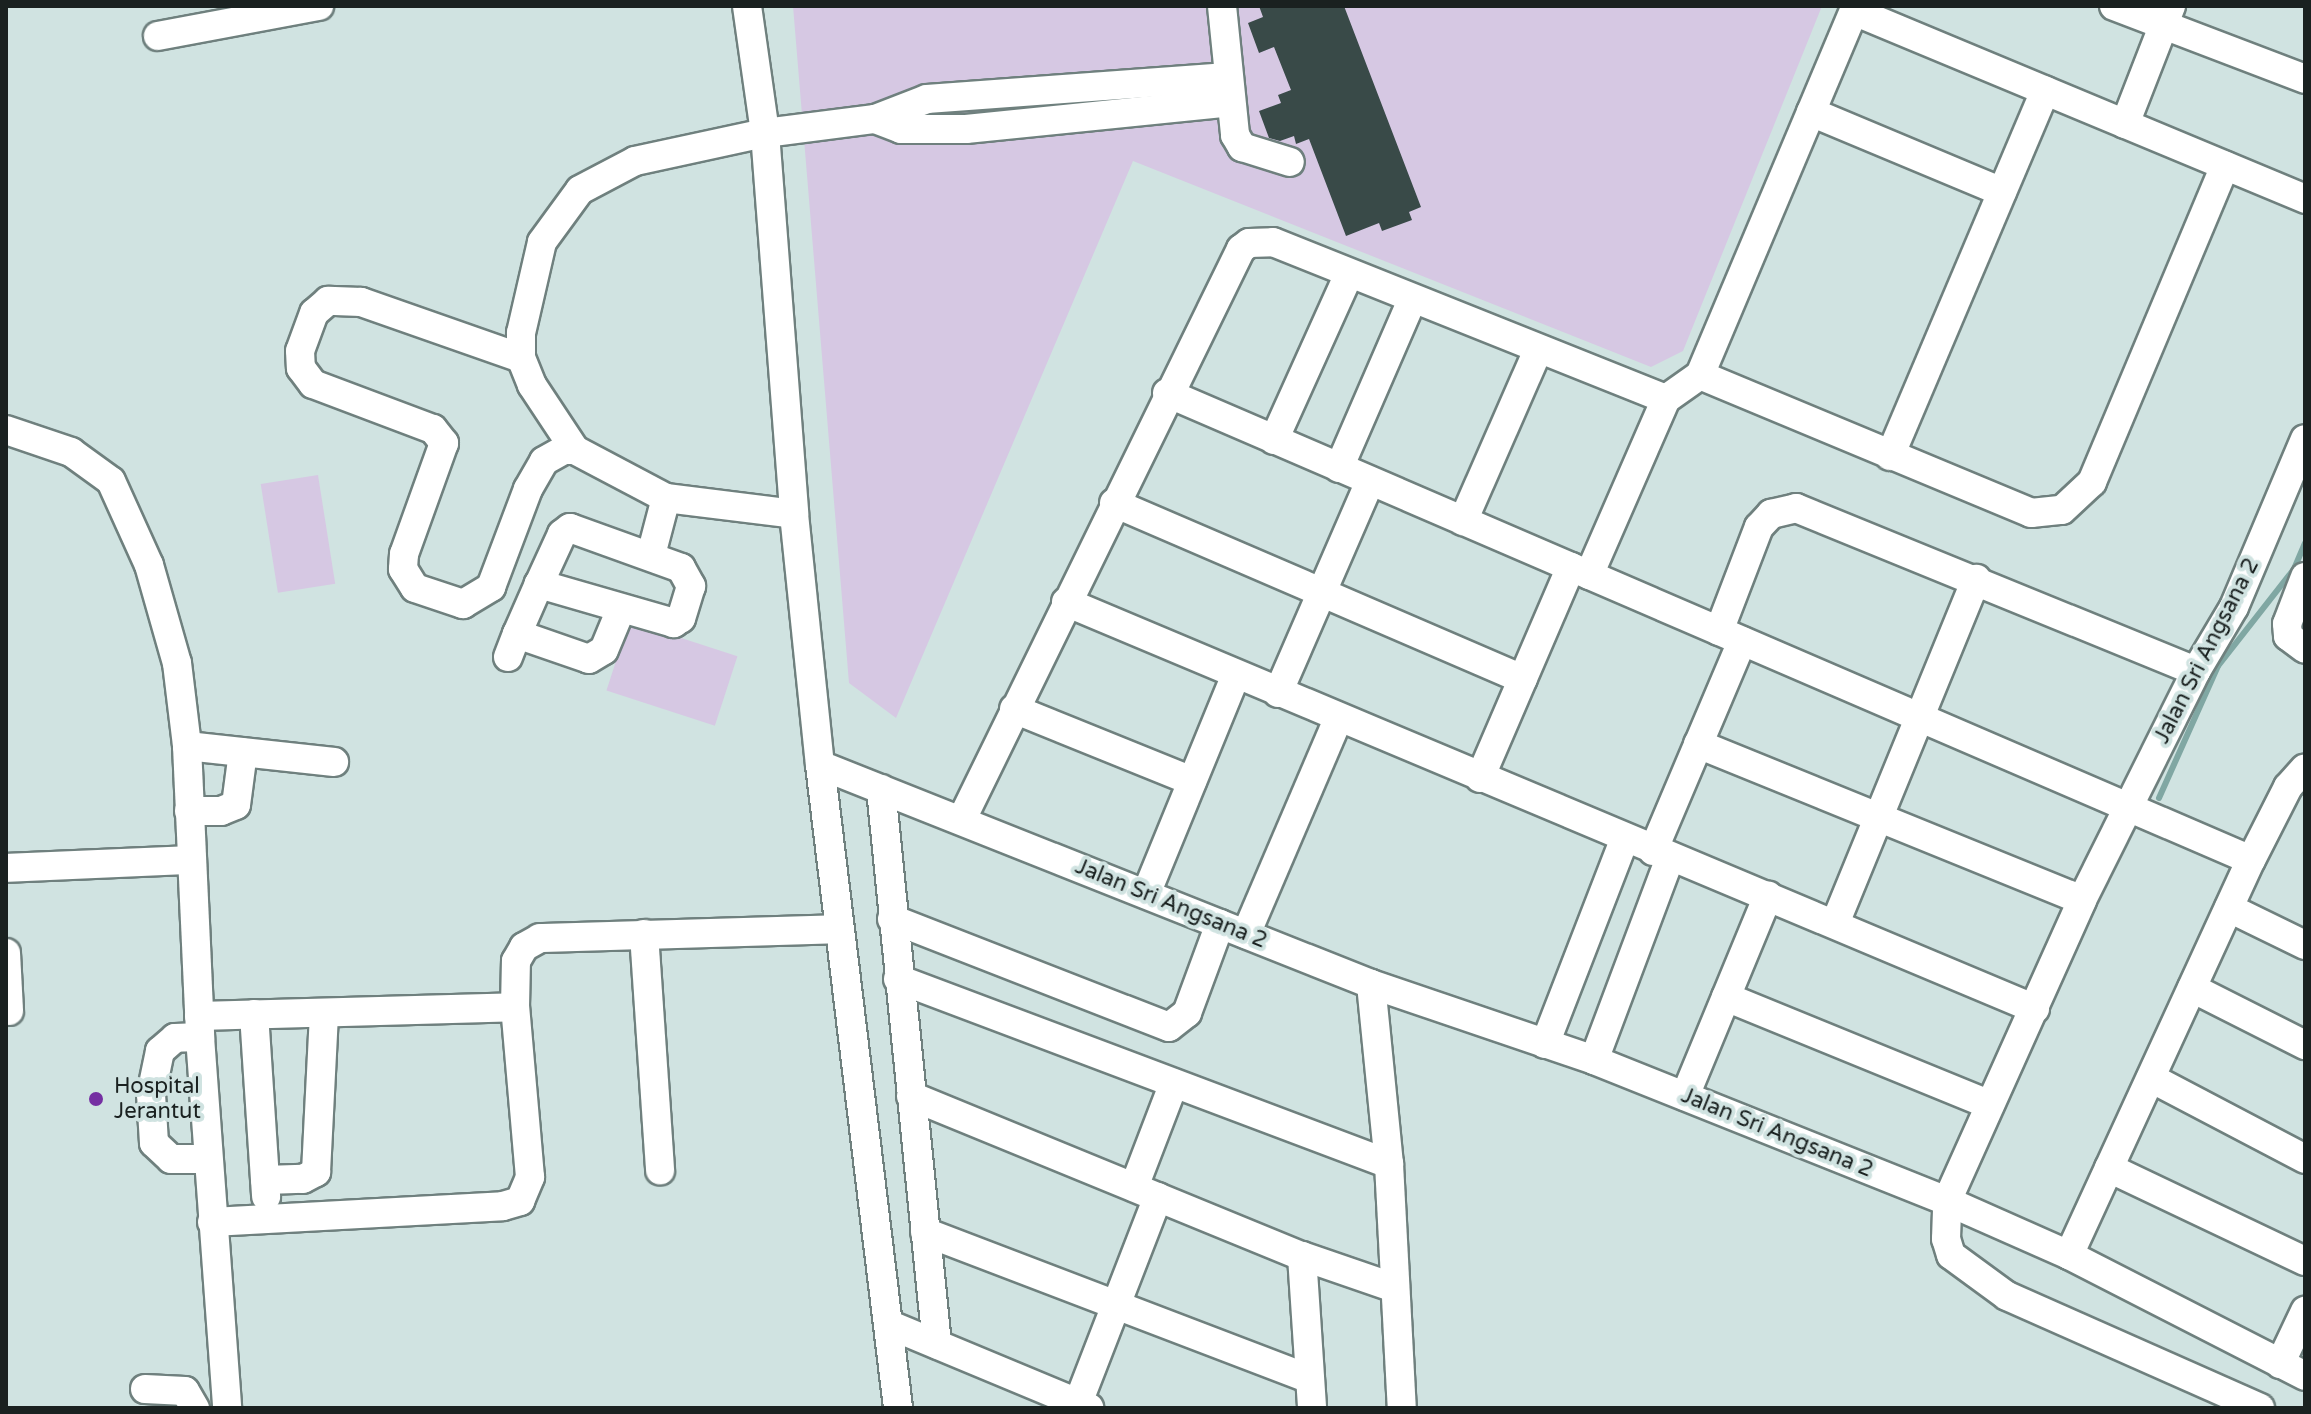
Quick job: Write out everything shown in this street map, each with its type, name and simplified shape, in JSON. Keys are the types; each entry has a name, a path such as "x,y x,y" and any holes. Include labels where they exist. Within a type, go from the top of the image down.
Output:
{"street":[{"path":"158,36 319,6"},
{"path":"747,6 765,133 794,514 820,765 898,1408"},
{"path":"1222,6 1228,89 1242,147 1290,162"},
{"path":"2114,6 2167,16 2305,79"},
{"path":"1480,778 1523,679 1666,399 1700,375 1855,8 2305,199"},
{"path":"2125,124 2167,16"},
{"path":"875,119 929,131 1228,89"},
{"path":"794,514 666,498 575,450 544,408 521,358 521,333 542,242 580,190 635,161 765,133 875,119 927,99 1228,89"},
{"path":"1890,456 2045,91"},
{"path":"927,99 929,131"},
{"path":"1811,112 2002,192"},
{"path":"1700,375 1890,456 2031,513 2043,515 2075,502 2092,482 2225,166"},
{"path":"962,819 1167,393 1241,249 1249,243 1273,242 1666,399"},
{"path":"1274,440 1349,274"},
{"path":"521,358 394,311 344,299 328,301 314,313 300,351 301,368 313,384 440,434 442,455 403,569 415,588 439,599 463,604 491,587 544,461 575,450"},
{"path":"1339,468 1412,300"},
{"path":"1463,521 1538,350"},
{"path":"1167,393 2251,860"},
{"path":"6,430 94,465 124,502 166,620 187,746 190,860 208,1159 227,1408"},
{"name":"Jalan Sri Angsana 2","path":"820,765 1371,984 1594,1060 1947,1201 2082,900 2196,671 2234,607 2305,439"},
{"path":"1278,693 1370,481"},
{"path":"651,555 666,498"},
{"path":"1114,503 1523,679"},
{"path":"1594,1060 1698,744 1759,527 1783,509 1809,512 2196,671"},
{"path":"539,584 674,623 681,618 689,577 681,568 651,555 570,528 562,534 539,584 512,645 589,659 604,650 621,609"},
{"path":"2305,577 2287,624 2288,636 2305,649"},
{"path":"1836,921 1976,579"},
{"path":"1066,602 1661,855 1836,921 2035,1009"},
{"path":"1146,894 1236,675"},
{"path":"1014,709 1192,781"},
{"path":"892,919 1169,1027 1187,1013 1233,929 1338,719"},
{"path":"1698,744 2082,900"},
{"path":"187,746 334,762"},
{"path":"189,811 221,811 236,805 243,752"},
{"path":"2069,1255 2251,860 2288,787 2305,768"},
{"path":"881,789 937,1344"},
{"path":"1545,1044 1625,838"},
{"path":"6,868 190,860"},
{"path":"1685,1096 1768,896"},
{"path":"2229,908 2305,945"},
{"path":"212,1222 503,1206 520,1201 530,1177 515,1007 516,961 524,947 540,938 839,929"},
{"path":"644,934 660,1170"},
{"path":"6,953 9,1011"},
{"path":"898,979 1389,1164"},
{"path":"1371,984 1389,1164 1392,1287 1402,1408"},
{"path":"2192,988 2305,1045"},
{"path":"1726,997 1990,1105"},
{"path":"208,1159 171,1159 154,1143 151,1094 160,1051 175,1038 200,1026 254,1014 515,1007"},
{"path":"265,1180 303,1179 316,1172 324,1013"},
{"path":"254,1014 268,1219"},
{"path":"2151,1078 2305,1159"},
{"path":"890,1325 1084,1406 1116,1304 1174,1083"},
{"path":"911,1096 1302,1256 1392,1287"},
{"path":"2109,1168 2305,1261"},
{"path":"2260,1408 2007,1296 1951,1255 1946,1239 1947,1201 2069,1255 2292,1370 2305,1311"},
{"path":"925,1232 1310,1379"},
{"path":"1302,1256 1312,1408"},
{"path":"145,1389 185,1391 195,1408"}],"shaded area":[{"path":"793,6 1822,6 1683,351 1651,367 1133,161 896,718 849,683"},
{"path":"318,475 335,584 278,593 261,484"},
{"path":"629,621 737,656 715,726 606,690"}],"building":[{"path":"1259,6 1344,6 1421,207 1409,212 1412,220 1382,231 1379,223 1346,236 1309,139 1296,144 1294,136 1280,141 1269,138 1259,111 1281,103 1278,95 1291,90 1274,47 1259,53 1248,23 1263,17"}],"waterway":[{"path":"2159,798 2218,666 2294,569 2305,543"}],"place":[{"name":"Hospital Jerantut","path":"96,1099"}]}
